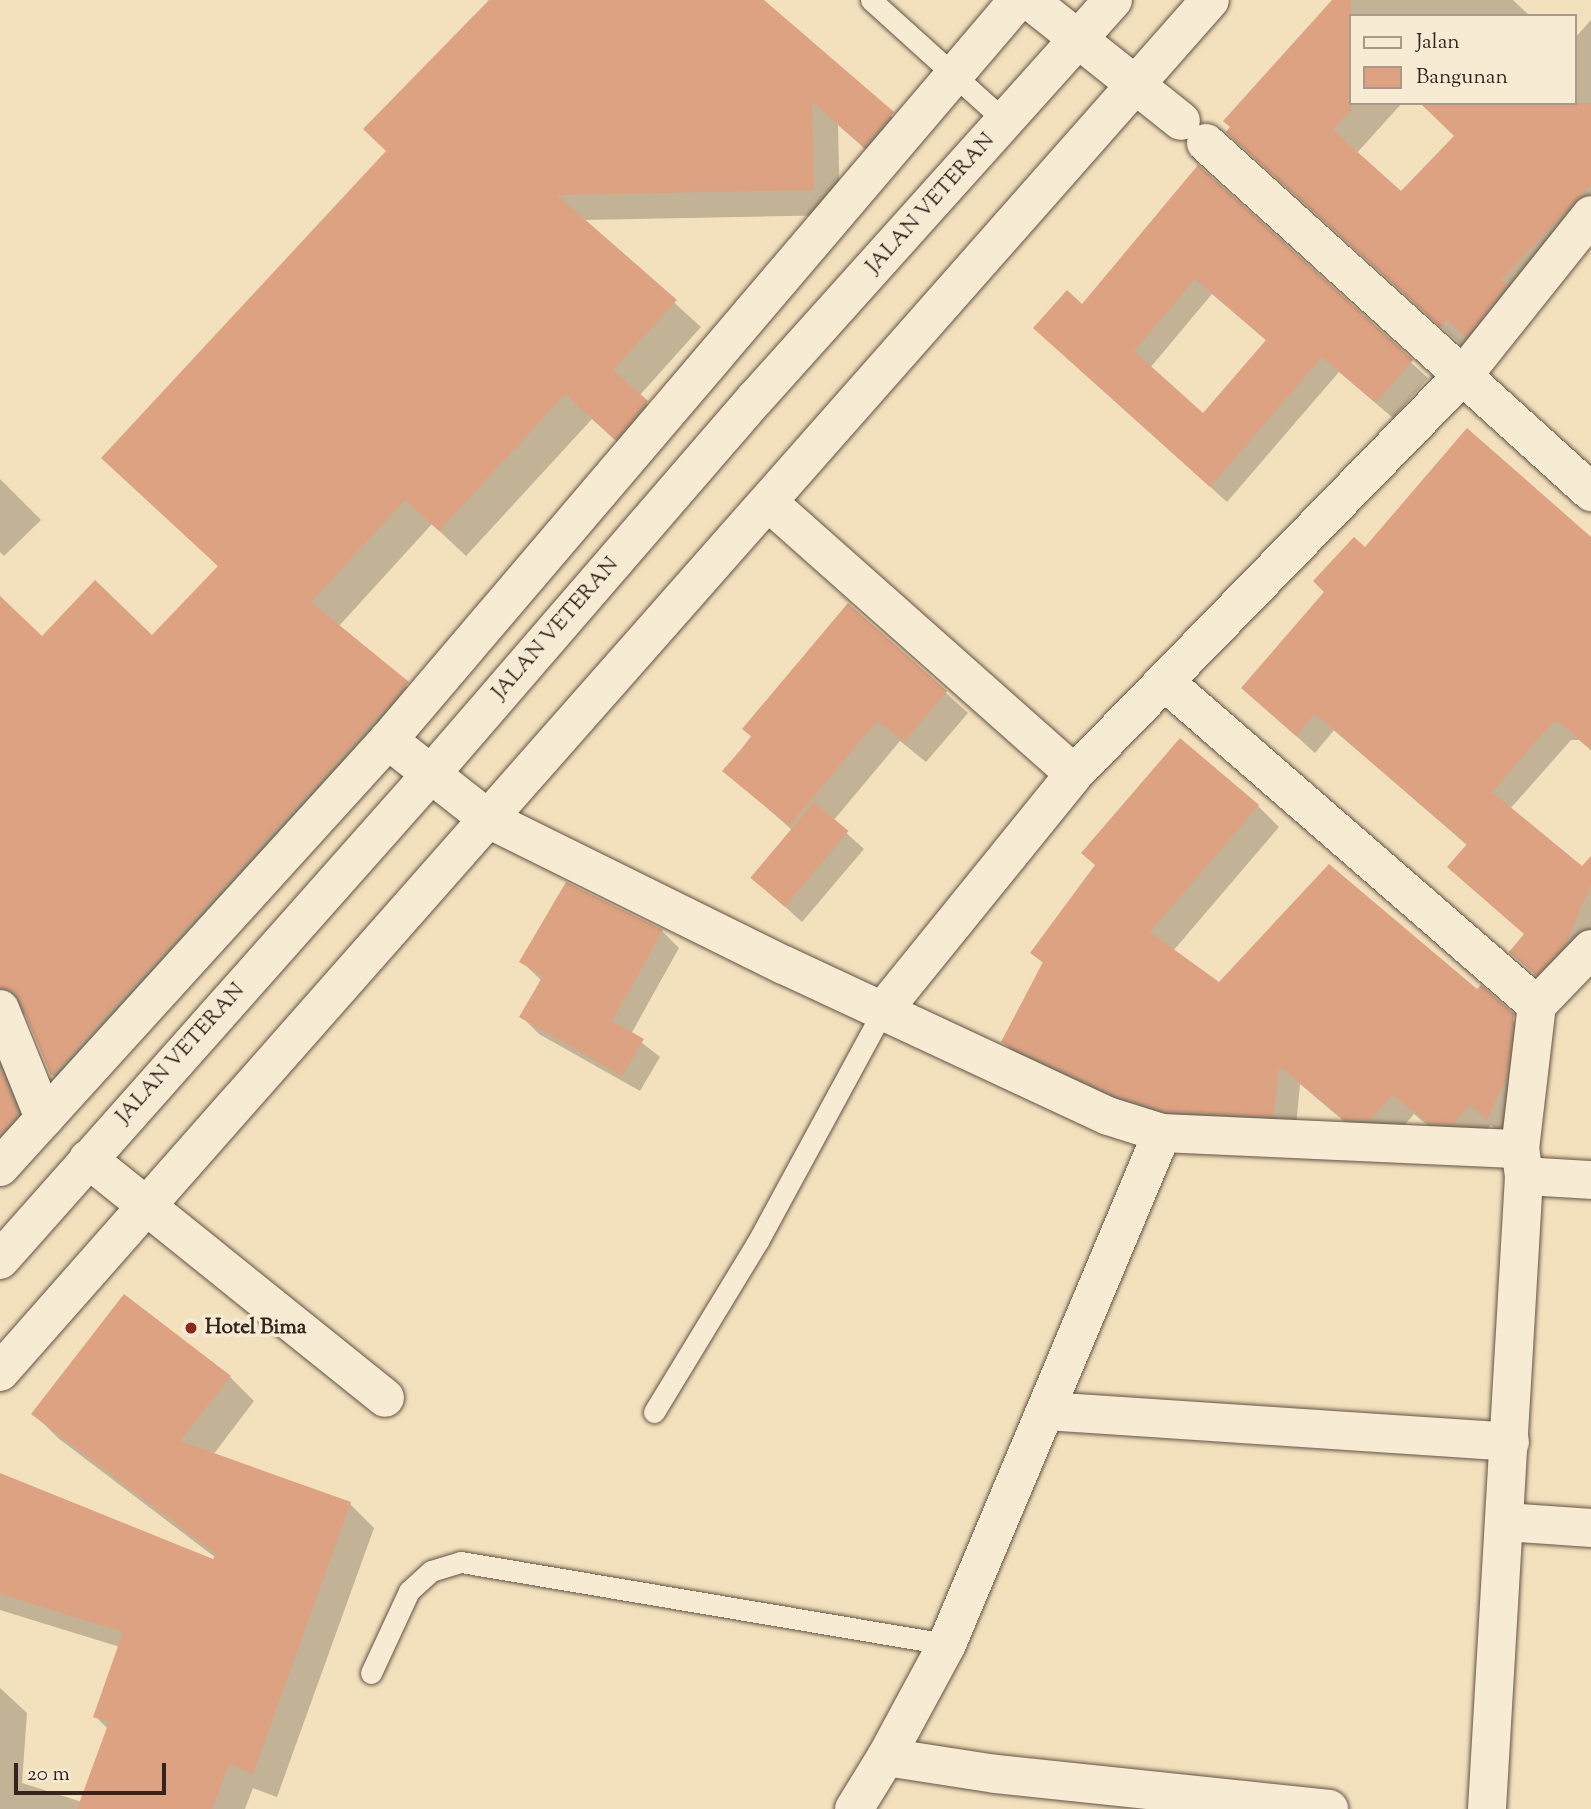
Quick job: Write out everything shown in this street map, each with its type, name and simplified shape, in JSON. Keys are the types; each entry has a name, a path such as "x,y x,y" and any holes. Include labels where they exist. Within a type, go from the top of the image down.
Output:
{"street":[{"path":"0,1167 388,740 1018,0"},
{"path":"1029,0 1077,42 1194,132 1465,373 1591,492"},
{"name":"JALAN VETERAN","path":"0,1260 431,774 746,409 1113,0"},
{"path":"0,1372 1136,88 1210,0"},
{"path":"884,1009 1074,774 1465,373 1591,215"},
{"path":"768,502 1074,774"},
{"path":"1165,682 1537,1005"},
{"path":"388,740 488,819 784,965 884,1009 1108,1116 1162,1133 1522,1163 1591,1180"},
{"path":"1487,1809 1506,1522 1522,1163 1537,1005 1591,949"},
{"path":"0,1009 44,1118"},
{"path":"854,1809 886,1757 947,1644 1162,1133"},
{"path":"88,1158 385,1398"},
{"path":"1046,1411 1510,1442"},
{"path":"1506,1522 1591,1528"},
{"path":"886,1757 1154,1800 1329,1809"}],"lane":[{"path":"871,0 956,73 1005,121"},
{"path":"654,1412 758,1241 884,1009"},
{"path":"371,1673 409,1591 431,1571 461,1562 947,1644"}],"building":[{"path":"489,0 764,0 894,112 864,147 812,102 814,190 557,195 677,300 613,370 648,401 615,440 565,394 439,531 405,500 311,602 409,682 51,1076 20,1000 13,991 0,988 0,596 42,636 95,580 152,635 218,566 101,458 386,151 363,129"},
{"path":"1332,0 1351,0 1351,110 1333,130 1401,191 1454,136 1422,105 1591,103 1591,185 1501,280 1507,285 1466,337 1447,320 1441,327 1226,132 1230,127 1223,121"},
{"path":"1198,165 1413,360 1376,403 1322,357 1210,487 1033,328 1067,290 1082,304","holes":["1195,279 1266,340 1203,413 1134,351"]},
{"path":"1467,428 1591,537 1591,750 1559,722 1553,722 1492,792 1582,866 1591,856 1591,885 1565,945 1536,975 1509,952 1524,934 1447,867 1467,844 1315,714 1296,736 1241,688 1324,592 1313,581 1354,537 1365,547"},
{"path":"848,603 947,691 904,742 877,721 789,826 722,771 752,737 742,729"},
{"path":"1180,738 1259,805 1150,932 1219,982 1329,864 1477,989 1481,985 1514,1014 1507,1076 1487,1120 1469,1105 1453,1124 1428,1123 1392,1095 1370,1120 1343,1119 1279,1066 1274,1116 1166,1111 1116,1096 1001,1042 1043,962 1030,953 1095,865 1081,853"},
{"path":"814,802 848,831 785,907 750,878"},
{"path":"566,882 663,930 612,1021 644,1039 622,1076 519,1017 543,976 519,962"},
{"path":"0,1067 18,1113 0,1134"},
{"path":"124,1294 231,1376 180,1441 351,1502 253,1774 229,1764 212,1809 77,1809 109,1722 93,1717 123,1632 0,1594 0,1473 213,1559 216,1554 31,1414"}],"place":[{"name":"Hotel Bima","path":"191,1328"}]}
